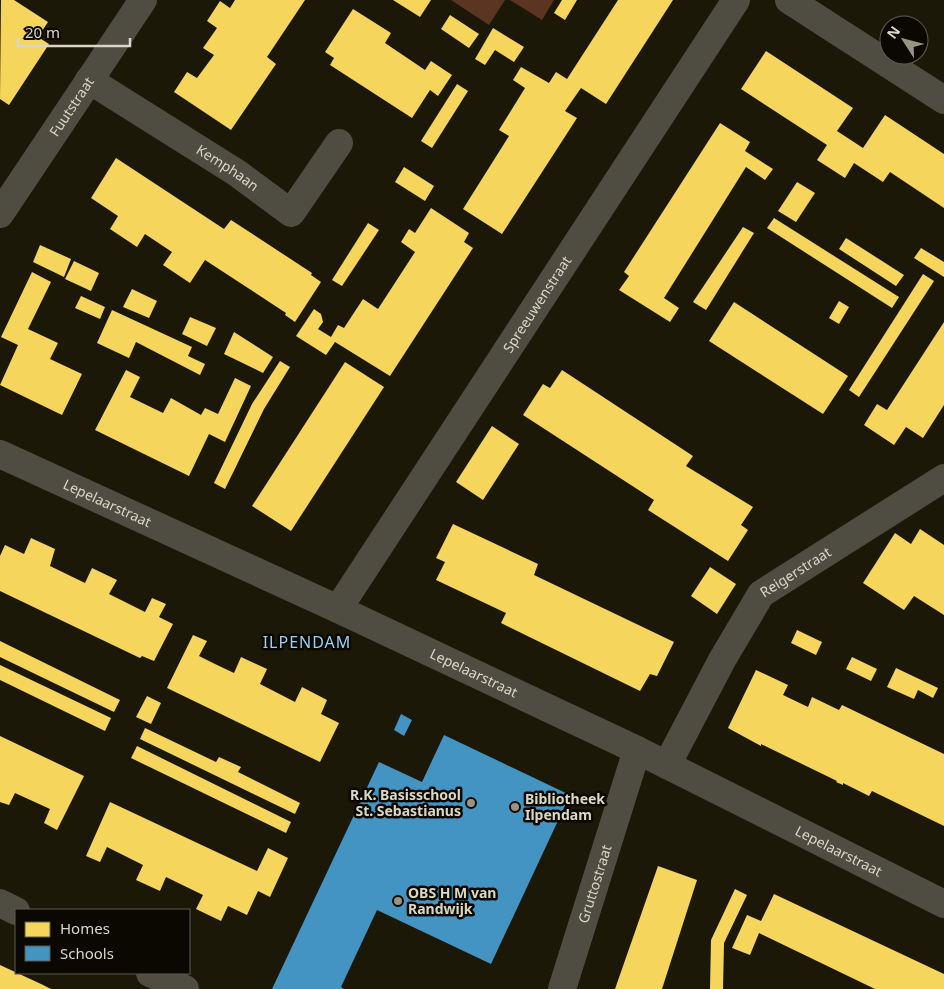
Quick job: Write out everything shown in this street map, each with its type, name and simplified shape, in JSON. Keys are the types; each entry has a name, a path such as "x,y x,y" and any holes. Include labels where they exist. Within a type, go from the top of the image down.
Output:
{"street":[{"name":"Fuutstraat","path":"0,214 143,0"},
{"name":"Spreeuwenstraat","path":"338,609 736,0"},
{"path":"789,0 944,100"},
{"name":"Kemphaan","path":"89,80 237,173 291,213 339,143"},
{"name":"Lepelaarstraat","path":"0,454 338,609 638,750 944,904"},
{"name":"Reigerstraat","path":"668,765 722,660 761,594 944,478"},
{"name":"Gruttostraat","path":"562,989 638,750"},
{"path":"0,903 15,910"},
{"path":"152,974 185,989"}],"shaded area":[{"path":"451,0 505,0 489,25"},
{"path":"510,0 554,0 542,20"}],"building: Homes":[{"path":"1,0 14,0 48,22 38,37 49,44 9,105 0,99"},
{"path":"235,0 305,0 267,57 276,64 231,130 174,92 187,72 197,78 214,55 203,48 217,28 207,21 220,1 230,8"},
{"path":"393,0 431,0 420,17"},
{"path":"562,0 577,0 565,20 554,13"},
{"path":"618,0 673,0 606,104 581,88 565,111 577,118 502,234 463,209 509,136 499,130 525,88 513,80 521,67 549,83 556,72 567,79"},
{"path":"353,9 391,33 385,43 425,70 431,61 452,75 438,96 430,90 412,118 330,65 334,58 325,52"},
{"path":"450,15 479,34 469,48 441,29"},
{"path":"493,28 524,47 514,62 495,50 485,65 475,59"},
{"path":"766,51 853,108 837,131 863,148 885,115 944,154 944,208 890,172 883,182 854,163 845,178 817,160 827,145 741,89"},
{"path":"457,84 468,91 432,148 421,141"},
{"path":"720,123 750,142 745,151 773,169 765,180 746,167 664,298 679,308 670,322 619,290 629,276 624,272"},
{"path":"116,158 224,229 231,220 312,273 311,275 321,282 295,322 285,315 286,313 205,260 190,283 163,265 172,252 145,234 137,247 110,229 118,216 91,198"},
{"path":"404,167 434,186 425,201 395,182"},
{"path":"797,182 815,193 796,222 778,211"},
{"path":"431,208 469,233 464,242 473,248 390,376 335,342 326,355 296,336 314,309 321,314 323,322 318,329 331,337 338,325 344,328 363,299 378,309 415,252 401,242 409,229 415,233"},
{"path":"774,218 899,297 892,308 767,228"},
{"path":"368,223 379,230 342,286 332,280"},
{"path":"743,227 754,233 706,310 693,302"},
{"path":"846,238 904,275 896,286 839,249"},
{"path":"40,245 71,259 64,277 33,262"},
{"path":"921,248 944,262 944,277 914,258"},
{"path":"74,261 99,273 91,291 65,279"},
{"path":"32,272 51,282 28,329 58,343 50,359 82,374 62,415 0,385 18,345 1,337"},
{"path":"923,274 934,281 859,397 849,390"},
{"path":"132,289 157,301 149,318 123,307"},
{"path":"81,296 105,307 100,319 75,308"},
{"path":"839,301 849,307 839,324 829,318"},
{"path":"734,302 848,376 823,414 709,341"},
{"path":"112,310 192,347 188,356 205,364 200,375 136,342 129,358 97,343"},
{"path":"190,317 216,328 207,346 182,334"},
{"path":"944,322 944,405 923,438 906,427 894,445 864,425 877,404 887,410"},
{"path":"234,332 273,357 263,373 224,354"},
{"path":"280,361 290,367 264,409 225,489 214,483 252,404"},
{"path":"345,362 384,387 291,531 252,506"},
{"path":"126,370 140,377 130,397 163,413 171,398 201,415 205,408 218,414 235,378 251,386 225,442 209,434 189,476 95,430"},
{"path":"562,370 693,456 686,466 753,507 741,525 748,530 728,561 648,510 654,500 523,415 543,384 550,388"},
{"path":"492,426 519,444 483,500 456,482"},
{"path":"453,524 538,564 534,575 674,642 657,676 650,674 640,691 501,623 506,613 436,580 445,562 436,558"},
{"path":"920,529 944,545 944,615 914,596 904,610 863,583 895,533 911,544"},
{"path":"31,538 55,549 50,566 85,583 92,568 117,580 109,594 145,612 152,598 166,604 159,617 173,624 154,661 142,656 140,658 0,591 0,556 5,545 24,554"},
{"path":"710,567 736,584 717,614 691,596"},
{"path":"797,630 822,642 816,655 791,643"},
{"path":"193,635 207,641 199,656 215,664 234,673 241,657 267,669 260,684 295,702 302,687 327,700 321,714 339,723 320,762 167,688"},
{"path":"0,641 120,700 114,712 0,657"},
{"path":"852,657 877,669 871,681 846,669"},
{"path":"0,665 111,718 105,731 0,680"},
{"path":"896,668 938,688 933,698 918,690 914,699 887,687"},
{"path":"756,670 788,685 783,695 808,707 812,697 839,710 842,705 944,754 944,826 872,791 869,796 843,783 843,785 836,782 728,728"},
{"path":"147,696 161,703 151,724 136,717"},
{"path":"145,728 216,762 219,757 241,767 238,772 300,803 295,814 140,739"},
{"path":"0,736 84,776 57,830 44,823 50,809 15,793 9,805 0,802"},
{"path":"137,746 291,822 286,833 131,758"},
{"path":"110,802 257,871 268,848 288,858 270,897 258,891 247,915 228,906 221,921 196,909 203,895 166,877 160,891 136,880 143,865 107,847 100,862 86,856"},
{"path":"658,866 697,880 662,989 615,989"},
{"path":"735,889 747,895 724,943 723,989 710,989 711,940"},
{"path":"774,894 944,974 944,989 875,989 759,933 750,955 732,948 747,915 761,921"},
{"path":"0,965 15,972 15,974 19,974 51,989 0,989"}],"building: Schools":[{"path":"401,714 412,720 404,736 394,730"},
{"path":"444,735 570,795 491,964 377,910 341,987 344,989 272,989 379,762 422,782"}],"place":[{"name":"R.K. Basisschool St. Sebastianus","path":"471,803"},
{"name":"Bibliotheek Ilpendam","path":"515,807"},
{"name":"OBS H M van Randwijk","path":"398,901"}],"district":[{"name":"ILPENDAM","path":"307,642"}]}
